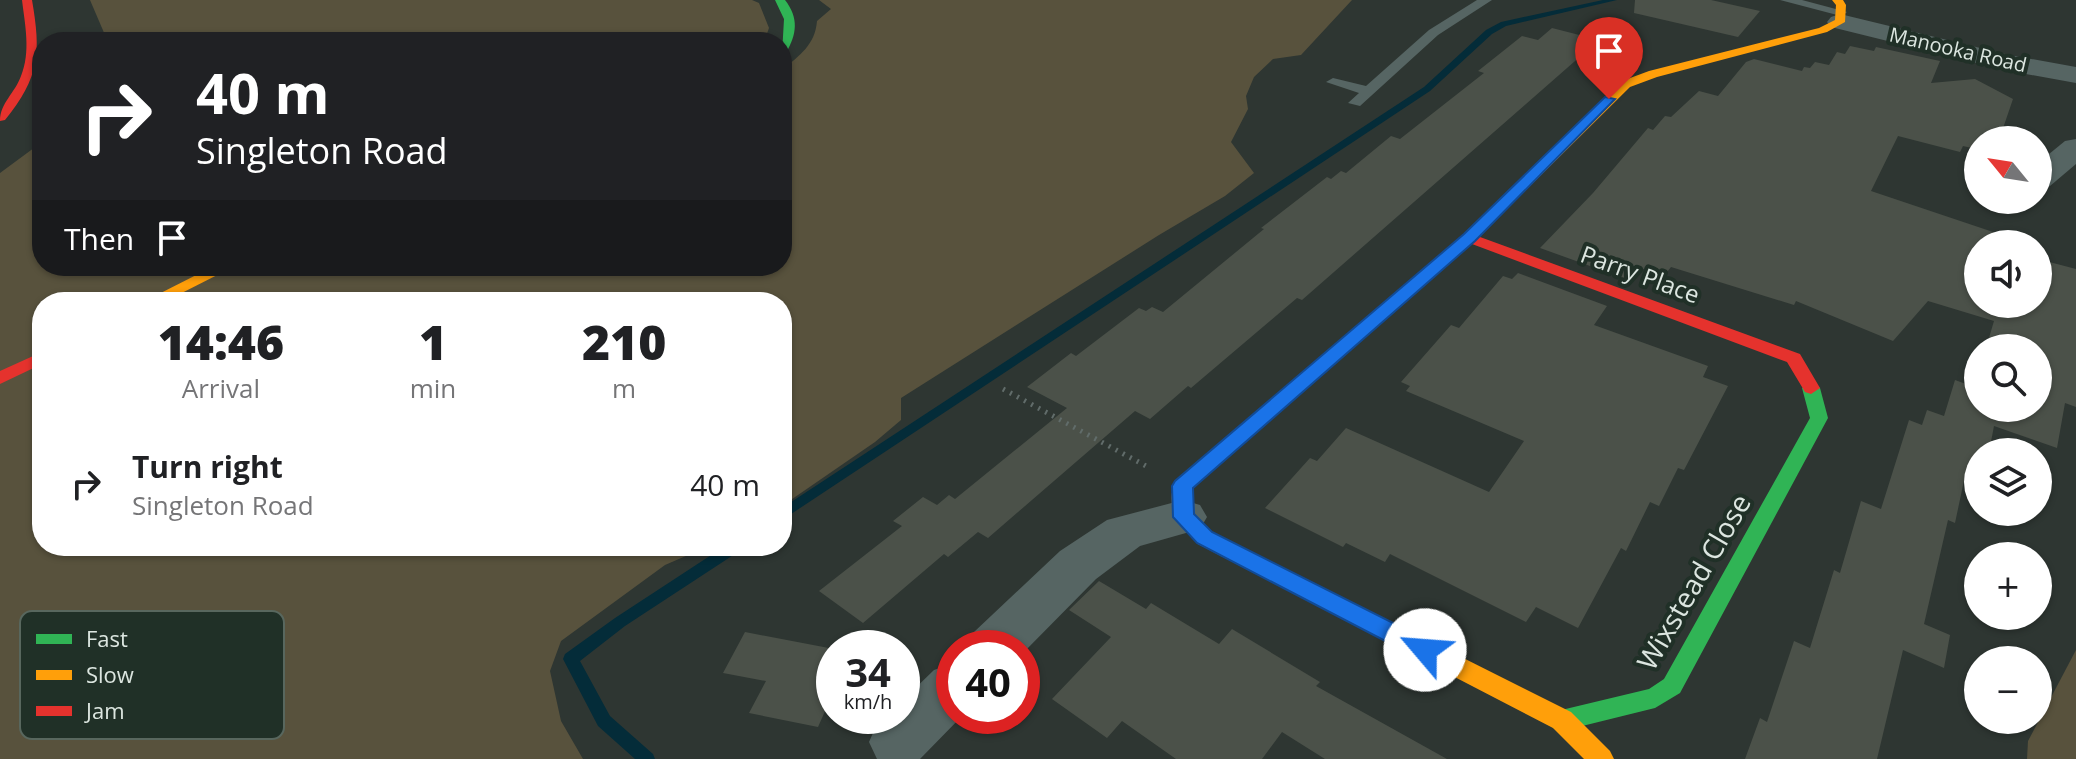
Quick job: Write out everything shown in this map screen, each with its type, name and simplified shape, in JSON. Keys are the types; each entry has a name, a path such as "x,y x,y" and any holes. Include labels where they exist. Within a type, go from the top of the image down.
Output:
{"main road":[{"path":"27,0 32,32"},
{"path":"780,0 789,9 791,32"},
{"path":"1601,759 1562,720 1205,538 1183,501 1469,238 1626,84 1653,74 1823,30 1840,11"},
{"path":"0,117 16,100 32,72"},
{"name":"Parry Place","path":"1469,238 1794,358"},
{"path":"172,292 206,276"},
{"name":"Wixstead Close","path":"1562,720 1655,698 1672,686 1819,418 1812,390 1794,358"},
{"path":"0,378 32,362"}],"street":[{"name":"Manooka Road","path":"1840,11 2009,63 2076,75"},
{"path":"2052,168 2076,148"},
{"path":"1011,630 1078,565 1124,533 1183,501"},
{"path":"898,742 936,705"}],"lane":[{"path":"1355,103 1438,31 1470,7 1486,0"},
{"path":"1786,0 1840,11"},
{"path":"1333,82 1369,91"}],"path":[{"path":"1003,389 1183,501"}],"shaded area":[{"path":"90,0 752,0 759,3 769,28 768,32 104,32"},
{"path":"819,0 1352,0 1301,55 1273,59 1254,77 1246,96 1248,109 1231,142 1254,173 1225,196 901,398 901,420 875,442 792,499 792,292 32,292 32,556 686,556 665,565 561,641 550,671 561,721 583,759 0,759 0,173 32,149 32,276 792,276 792,62 806,49 817,21 831,9"},
{"path":"2076,650 2076,759 2027,759 2032,734 2052,734 2052,696"}],"building":[{"path":"1635,0 1711,0 1760,11 1738,37 1634,13"},
{"path":"1552,28 1599,40 1302,300 1297,298 1191,388 1188,386 1150,419 1135,411 988,538 978,532 948,557 944,554 863,623 819,591 902,526 893,521 923,497 937,505 949,495 955,499 1067,408 1027,387 1071,353 1076,356 1139,308 1146,311 1152,307 1163,312 1264,229 1261,228 1327,177 1331,179 1341,171 1346,173 1391,136 1400,139 1484,73 1478,71 1522,36 1538,40"},
{"path":"1850,46 1874,51 1876,47 1940,61 1931,83 1975,79 2013,99 2004,126 1964,126 1964,146 1960,152 1898,136 1871,191 1987,230 1964,230 1964,312 1928,301 1893,341 1796,301 1794,305 1671,267 1664,276 1635,266 1626,279 1540,248 1593,193 1648,128 1653,130 1665,116 1671,117 1699,91 1718,96 1746,62 1754,59 1802,71 1815,62 1829,65 1837,52 1845,54"},
{"path":"2052,263 2076,269 2076,407 2065,403 2057,448 2052,446 2052,438 2028,438 1994,426 1992,438 1964,438 1964,480 1955,523 1948,520 1924,624 1950,635 1944,668 1903,650 1877,759 1745,759 1760,718 1767,722 1794,641 1810,648 1834,570 1840,573 1861,501 1881,509 1909,420 1922,425 1927,410 1944,416 1955,380 1964,383 1964,422 2052,422 2052,334 1990,334 1994,321 1984,318 2052,318"},
{"path":"1518,273 1607,306 1594,325 1708,366 1703,377 1728,386 1684,470 1678,468 1659,506 1650,502 1626,551 1621,548 1578,628 1536,607 1526,622 1390,554 1385,562 1346,543 1343,547 1265,508 1310,458 1317,461 1346,428 1489,492 1524,441 1406,391 1410,386 1401,382 1451,325 1459,328 1503,276 1512,279"},
{"path":"1099,581 1146,609 1151,603 1219,644 1232,629 1320,682 1316,686 1447,759 1325,759 1282,732 1262,759 1176,759 1122,721 1107,738 1052,699 1111,637 1069,610"},
{"path":"745,632 816,646 816,727 749,713 766,681 723,673"}],"waterway":[{"path":"792,508 1427,89 1489,32 1504,24 1613,0"},
{"path":"647,759 604,721 571,659 620,622 721,556"}],"traffic: fast":[{"path":"780,0 790,19 789,32"},
{"path":"1186,482 1469,238 1515,193"},
{"path":"1562,720 1655,698 1672,686 1819,418 1811,388"}],"traffic: slow":[{"path":"1515,193 1626,84 1653,74 1823,30 1840,22 1841,5 1837,0"},
{"path":"172,292 206,276"},
{"path":"1186,482 1182,486 1183,517 1205,538 1562,720 1601,759"}],"traffic: jam":[{"path":"0,117 28,76 32,35 27,0"},
{"path":"1469,238 1794,358 1811,388"},
{"path":"0,378 32,362"}],"route":[{"path":"1425,650 1205,538 1183,517 1182,486 1207,461 1469,238 1609,99"}]}
